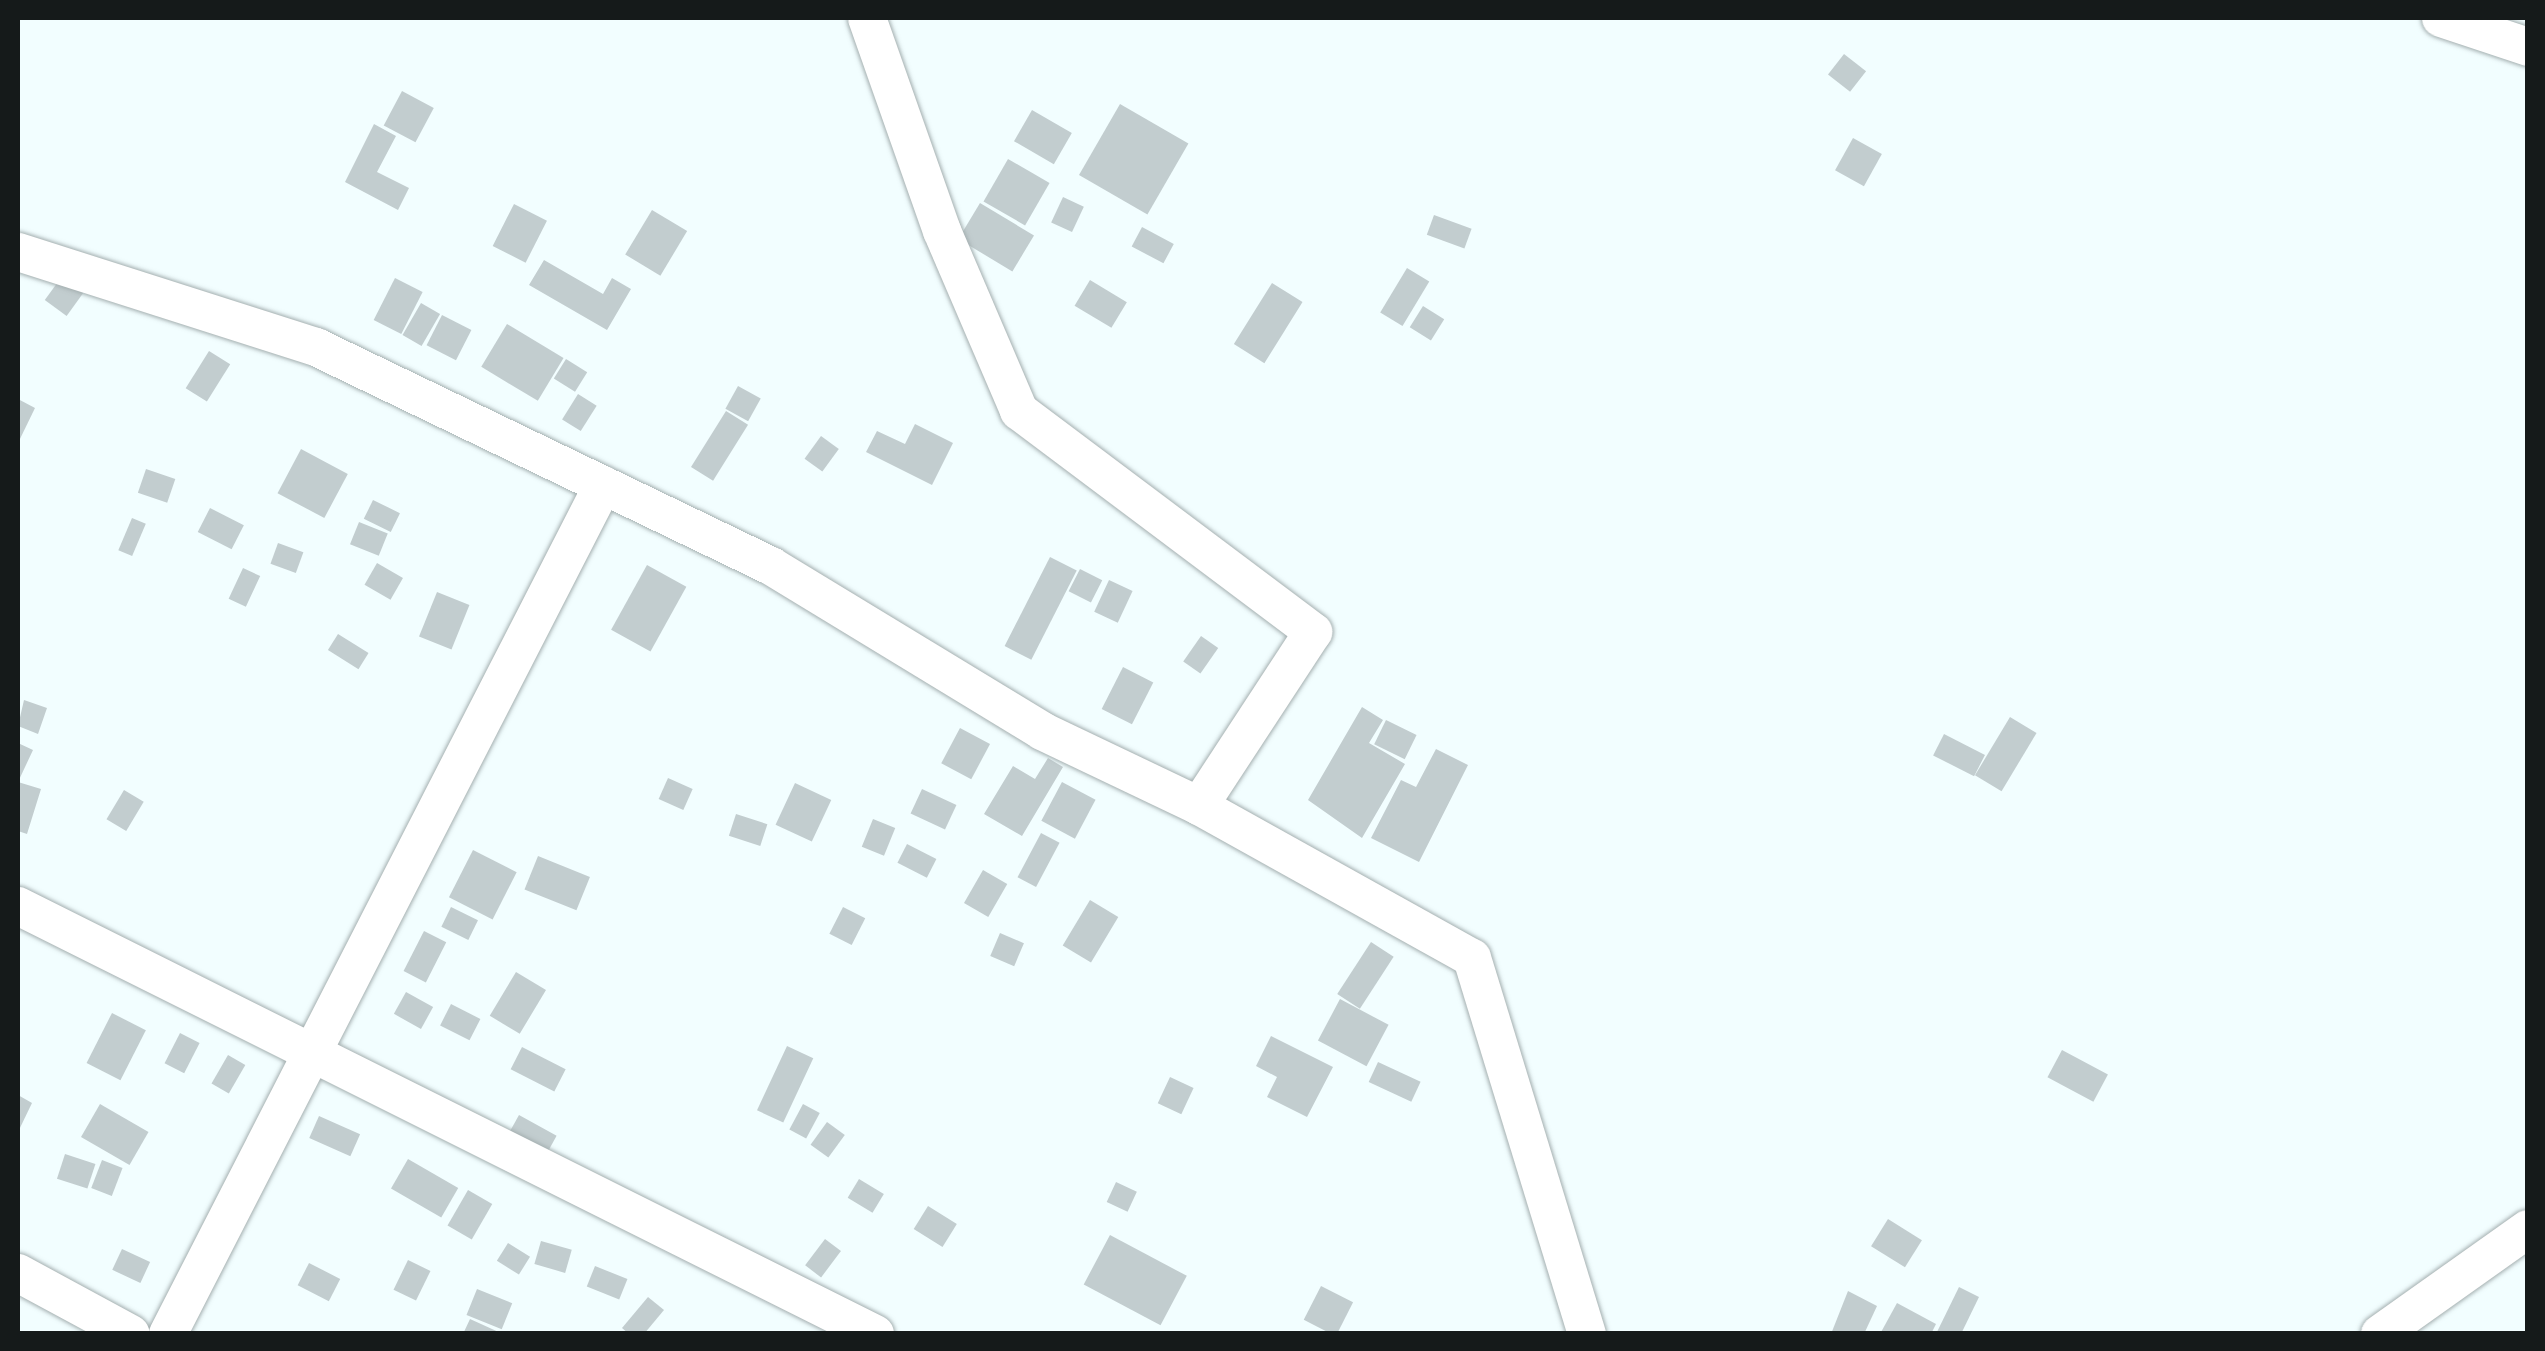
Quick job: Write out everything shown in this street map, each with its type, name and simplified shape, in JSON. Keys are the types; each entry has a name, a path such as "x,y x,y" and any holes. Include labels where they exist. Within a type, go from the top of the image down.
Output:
{"street":[{"path":"867,18 942,231 1019,410 1314,632 1199,806"},
{"path":"2441,18 2528,47"},
{"path":"18,252 316,348 771,566 1042,731 1199,806 1472,958 1587,1334"},
{"path":"168,1334 309,1051 603,486"},
{"path":"18,906 876,1334"},
{"path":"2380,1334 2528,1229"},
{"path":"18,1273 131,1334"}],"building":[{"path":"1844,54 1866,71 1850,92 1828,74"},
{"path":"402,91 434,108 415,142 384,125"},
{"path":"1120,104 1188,144 1147,215 1079,175"},
{"path":"1032,110 1072,133 1054,164 1014,141"},
{"path":"374,124 396,136 377,172 409,188 398,210 345,182"},
{"path":"1853,138 1882,154 1864,186 1835,170"},
{"path":"1008,159 1050,183 1025,225 984,201"},
{"path":"1063,197 1084,207 1072,232 1051,222"},
{"path":"980,203 1034,235 1012,271 958,239"},
{"path":"514,204 547,221 526,263 493,246"},
{"path":"652,210 687,231 660,276 625,255"},
{"path":"1434,215 1472,229 1464,248 1427,235"},
{"path":"1142,227 1174,244 1163,263 1132,246"},
{"path":"544,260 603,294 612,278 631,289 607,330 529,285"},
{"path":"1407,268 1429,281 1403,326 1380,313"},
{"path":"63,275 85,291 67,316 45,300"},
{"path":"395,278 423,292 401,334 374,320"},
{"path":"1090,280 1127,302 1111,328 1075,306"},
{"path":"1272,283 1303,302 1264,363 1234,344"},
{"path":"421,303 440,314 422,346 402,335"},
{"path":"1423,306 1444,319 1431,340 1410,327"},
{"path":"442,315 471,330 456,360 427,345"},
{"path":"507,324 564,358 538,401 481,367"},
{"path":"209,351 230,364 207,402 186,388"},
{"path":"566,359 587,372 575,392 554,379"},
{"path":"738,386 761,399 748,421 725,409"},
{"path":"578,394 597,406 581,431 562,419"},
{"path":"18,399 35,408 18,443"},
{"path":"726,411 748,425 713,481 691,467"},
{"path":"915,424 953,443 932,485 866,452 877,431 905,444"},
{"path":"821,436 839,449 822,472 805,459"},
{"path":"301,449 348,474 324,518 278,493"},
{"path":"146,469 175,479 167,503 138,493"},
{"path":"373,500 400,513 391,532 364,519"},
{"path":"210,508 244,525 232,549 198,532"},
{"path":"132,518 146,524 132,556 118,550"},
{"path":"359,522 388,534 379,556 350,544"},
{"path":"278,543 303,552 296,573 270,564"},
{"path":"1050,557 1077,571 1031,660 1005,646"},
{"path":"377,563 403,578 390,600 364,585"},
{"path":"647,565 686,587 650,652 611,630"},
{"path":"243,568 260,576 246,607 229,599"},
{"path":"1080,569 1102,580 1091,603 1069,591"},
{"path":"1109,580 1133,591 1118,623 1094,612"},
{"path":"437,592 469,605 451,650 419,637"},
{"path":"338,634 369,653 358,669 328,650"},
{"path":"1201,636 1218,648 1200,673 1183,661"},
{"path":"1123,667 1153,682 1132,724 1102,709"},
{"path":"24,700 47,708 38,734 18,726"},
{"path":"1362,707 1383,720 1369,743 1405,764 1362,838 1308,800"},
{"path":"2010,717 2037,733 2002,791 1975,775"},
{"path":"1386,720 1417,735 1405,759 1374,744"},
{"path":"960,728 990,744 971,779 941,763"},
{"path":"1944,734 1985,755 1974,776 1933,755"},
{"path":"18,743 33,750 18,782"},
{"path":"1436,749 1468,765 1419,862 1371,838 1401,780 1416,787"},
{"path":"1048,758 1063,767 1022,836 984,814 1013,766 1035,779"},
{"path":"668,778 693,789 683,810 659,799"},
{"path":"18,782 41,789 27,834 18,831"},
{"path":"1062,782 1096,800 1075,839 1041,821"},
{"path":"795,783 831,800 812,842 776,825"},
{"path":"922,789 956,805 945,830 911,813"},
{"path":"124,790 144,802 126,831 106,819"},
{"path":"736,814 767,824 760,846 729,836"},
{"path":"873,819 895,828 884,856 862,847"},
{"path":"1041,833 1060,843 1036,887 1018,877"},
{"path":"907,844 936,859 927,878 897,863"},
{"path":"473,850 517,872 493,919 449,897"},
{"path":"538,856 590,877 576,910 525,889"},
{"path":"983,870 1007,884 988,917 964,903"},
{"path":"1090,900 1118,917 1091,962 1063,945"},
{"path":"451,907 478,920 468,940 441,927"},
{"path":"843,907 865,918 852,945 829,934"},
{"path":"424,931 446,942 426,982 404,971"},
{"path":"1000,933 1024,943 1014,966 990,956"},
{"path":"1371,942 1394,957 1360,1009 1337,994"},
{"path":"516,972 546,990 520,1034 490,1016"},
{"path":"406,992 433,1007 421,1029 394,1014"},
{"path":"1340,999 1389,1025 1366,1066 1318,1040"},
{"path":"451,1004 480,1019 470,1040 440,1025"},
{"path":"112,1013 146,1030 120,1080 87,1063"},
{"path":"180,1033 200,1043 184,1073 165,1063"},
{"path":"1271,1036 1333,1067 1307,1117 1267,1097 1277,1077 1256,1066"},
{"path":"787,1046 813,1058 783,1123 757,1110"},
{"path":"522,1047 566,1069 554,1092 511,1069"},
{"path":"2062,1050 2108,1074 2093,1102 2047,1077"},
{"path":"228,1055 245,1065 229,1094 212,1084"},
{"path":"1378,1062 1421,1082 1411,1102 1369,1082"},
{"path":"1170,1077 1194,1088 1181,1114 1158,1103"},
{"path":"18,1095 32,1103 18,1132"},
{"path":"100,1104 148,1132 129,1165 81,1137"},
{"path":"803,1104 820,1113 806,1139 789,1130"},
{"path":"519,1115 557,1136 545,1156 508,1135"},
{"path":"319,1116 360,1134 350,1156 309,1138"},
{"path":"827,1122 845,1135 828,1158 811,1145"},
{"path":"65,1154 95,1164 87,1189 57,1179"},
{"path":"408,1159 458,1188 441,1217 391,1188"},
{"path":"102,1160 123,1168 112,1196 91,1188"},
{"path":"859,1179 884,1194 873,1213 848,1198"},
{"path":"1116,1182 1137,1192 1128,1212 1107,1202"},
{"path":"468,1190 492,1204 472,1240 448,1226"},
{"path":"928,1206 957,1224 943,1247 914,1229"},
{"path":"1888,1219 1922,1240 1905,1267 1871,1246"},
{"path":"1110,1235 1187,1276 1161,1325 1084,1284"},
{"path":"825,1239 841,1251 821,1277 805,1265"},
{"path":"541,1241 572,1250 565,1273 534,1264"},
{"path":"508,1243 530,1257 519,1275 497,1261"},
{"path":"122,1249 150,1262 140,1283 112,1270"},
{"path":"408,1260 430,1271 416,1301 394,1290"},
{"path":"309,1263 340,1279 329,1301 298,1285"},
{"path":"595,1266 627,1279 619,1300 587,1286"},
{"path":"1321,1286 1353,1302 1337,1334 1304,1320"},
{"path":"1959,1287 1979,1297 1961,1334 1936,1334"},
{"path":"477,1289 512,1303 502,1329 467,1315"},
{"path":"1848,1291 1877,1306 1864,1334 1831,1334"},
{"path":"648,1297 664,1310 644,1334 629,1334 622,1328"},
{"path":"1897,1303 1936,1324 1931,1334 1880,1334"},
{"path":"470,1319 503,1334 463,1334"}]}
